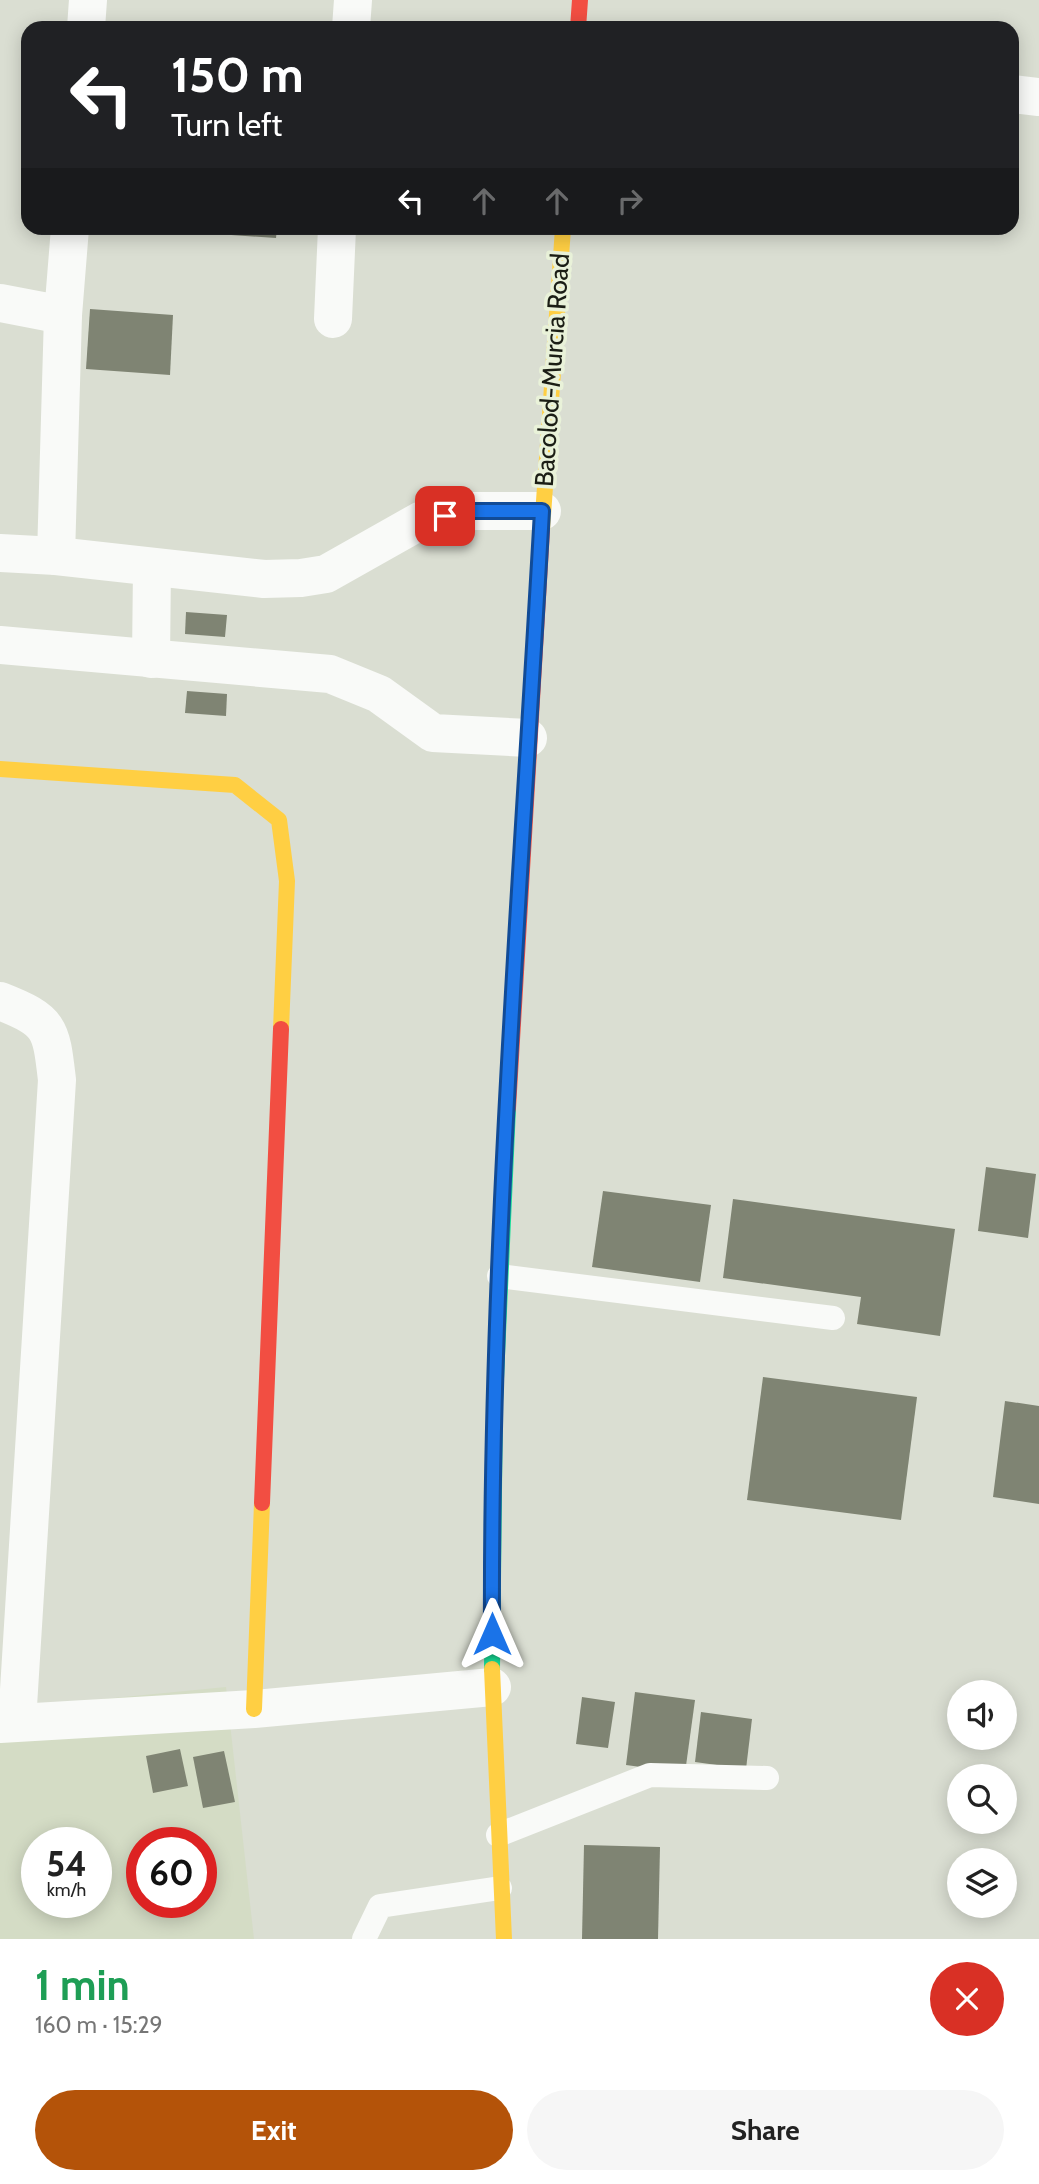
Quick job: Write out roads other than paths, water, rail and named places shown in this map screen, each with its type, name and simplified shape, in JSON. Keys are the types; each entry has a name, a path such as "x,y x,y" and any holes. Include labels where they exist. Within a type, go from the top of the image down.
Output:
{"main road":[{"path":"578,21 580,0"},
{"name":"Bacolod-Murcia Road","path":"504,1939 492,1687 491,1476 528,738 562,235"},
{"path":"0,769 235,785 279,820 287,881 254,1709"}],"street":[{"path":"86,21 88,0"},
{"path":"352,21 353,0"},
{"path":"1019,95 1039,97"},
{"path":"56,556 63,315 69,235"},
{"path":"333,319 337,235"},
{"path":"0,303 63,315"},
{"path":"0,553 56,556 264,579 301,578 326,574 420,520 470,511 542,511"},
{"path":"150,659 152,567"},
{"path":"0,645 330,674 379,694 433,733 528,738"},
{"path":"0,1001 30,1013 51,1036 57,1080 9,1723 254,1709 492,1687"}],"lane":[{"path":"499,1276 833,1318"},
{"path":"498,1835 650,1775 767,1778"},
{"path":"363,1939 380,1906 500,1888"}]}
